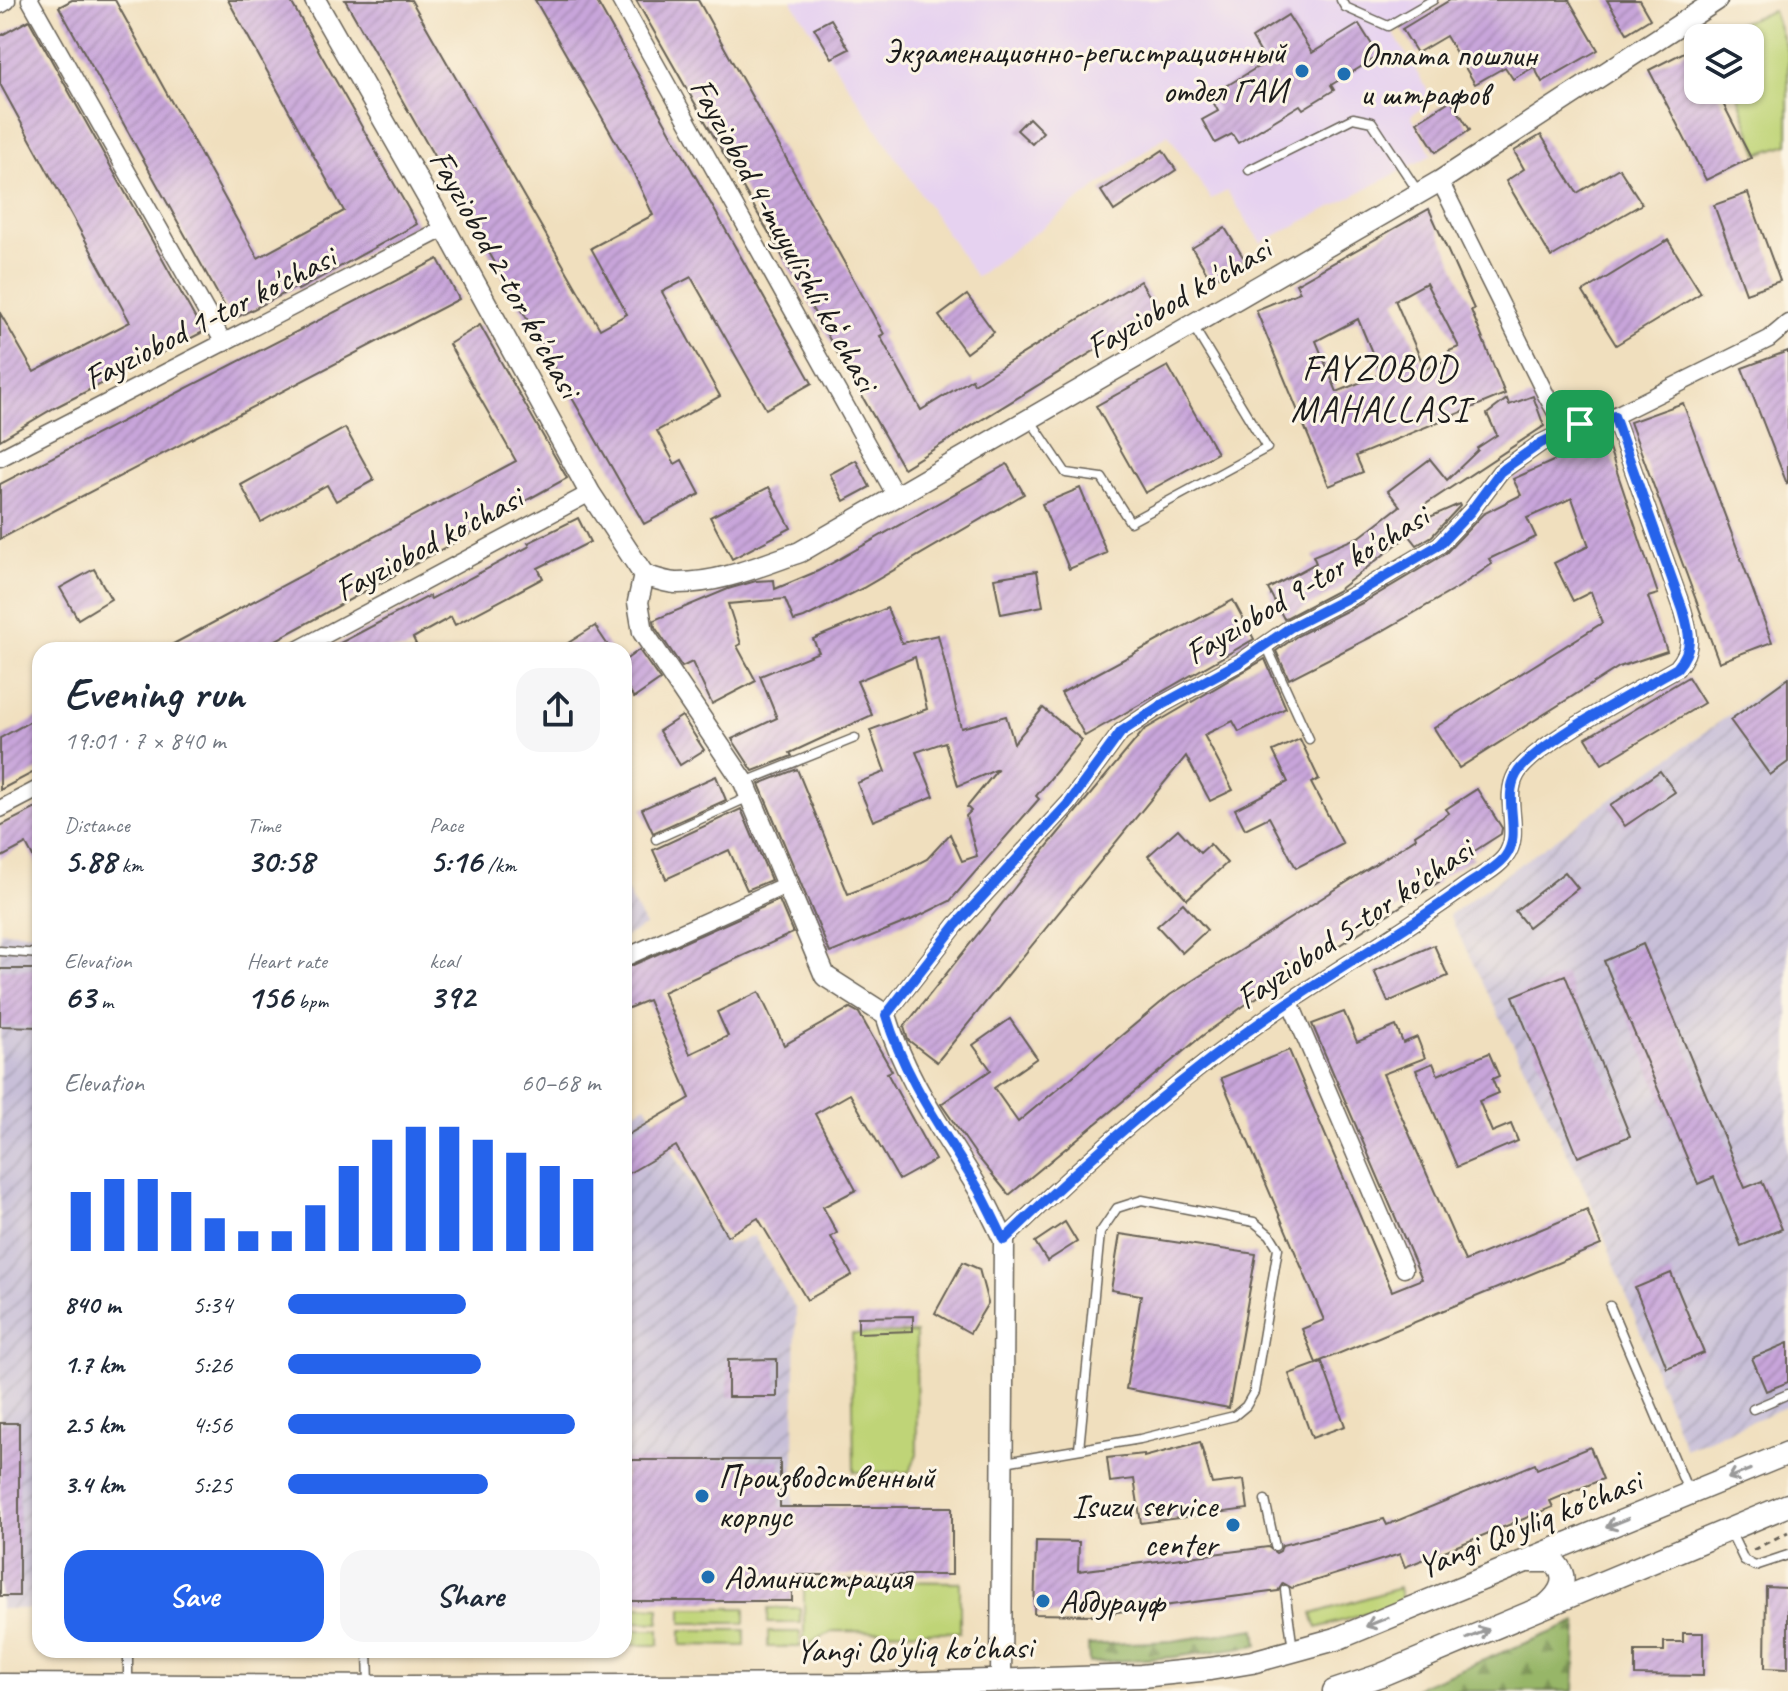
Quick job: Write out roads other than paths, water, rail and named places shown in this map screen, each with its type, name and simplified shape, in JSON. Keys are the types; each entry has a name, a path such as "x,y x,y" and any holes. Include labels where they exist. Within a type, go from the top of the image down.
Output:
{"main road":[{"name":"Yangi Qo'yliq ko'chasi","path":"0,1685 500,1689 1001,1681 1135,1683 1231,1666 1336,1639 1788,1453"},
{"path":"1334,1691 1380,1683 1543,1608 1788,1505"},
{"path":"1526,1561 1553,1561 1563,1575 1563,1586 1543,1608"}],"street":[{"path":"0,3 5,0"},
{"path":"30,0 224,343"},
{"name":"Fayziobod 2-tor ko'chasi","path":"315,0 445,228 590,493 644,575"},
{"name":"Fayziobod 4-muyulishli koʻchasi","path":"620,0 897,498"},
{"name":"Fayziobod ko'chasi","path":"644,575 672,583 703,581 753,569 800,552 1419,194 1717,0"},
{"path":"1440,181 1559,418 1580,424"},
{"name":"Fayziobod 1-tor ko'chasi","path":"0,457 445,228"},
{"name":"Fayziobod 9-tor ko'chasi","path":"886,1015 956,925 1069,803 1121,732 1163,704 1242,661 1291,627 1439,545 1471,511 1500,472 1541,443 1580,424 1614,416 1769,339 1788,323"},
{"name":"Fayziobod 5-tor ko'chasi","path":"1004,1240 1169,1090 1229,1043 1444,902 1505,857 1512,838 1510,794 1516,773 1538,753 1677,668 1686,657 1689,630 1614,416"},
{"name":"Fayziobod ko'chasi","path":"312,642 590,493"},
{"path":"644,575 638,602 643,632 747,790 825,976 886,1015 895,1047 918,1092 980,1192 1004,1240 1001,1681"},
{"path":"0,809 32,792"},
{"path":"632,954 786,885"},
{"path":"1290,1002 1404,1269"}],"lane":[{"path":"1341,0 1345,7 1388,26 1433,0"},
{"path":"1249,170 1353,118 1372,122 1419,194"},
{"path":"1030,420 1066,473 1102,478 1130,522 1267,448 1192,326"},
{"path":"1266,645 1309,739"},
{"path":"656,839 747,790 855,738"},
{"path":"0,951 32,953"},
{"path":"1001,1463 1140,1439 1234,1416 1246,1406 1254,1392 1278,1248 1270,1235 1254,1222 1142,1200 1117,1208 1100,1233 1079,1449"},
{"path":"1610,1306 1690,1494"},
{"path":"1753,1409 1788,1394"},
{"path":"1265,1500 1275,1546"},
{"path":"1730,1530 1744,1560 1755,1566 1788,1555"},
{"path":"1285,1590 1293,1651"},
{"path":"128,1658 128,1686"},
{"path":"368,1658 369,1687"}],"place":[{"name":"Экзаменационно-регистрационный отдел ГАИ","path":"1302,71"},
{"name":"Оплата пошлин и штрафов","path":"1344,74"},
{"name":"Производственный корпус","path":"702,1496"},
{"name":"Isuzu service center","path":"1233,1525"},
{"name":"Администрация","path":"708,1577"},
{"name":"Абдурауф","path":"1043,1601"}],"district":[{"name":"FAYZOBOD MAHALLASI","path":"1380,388"}]}
